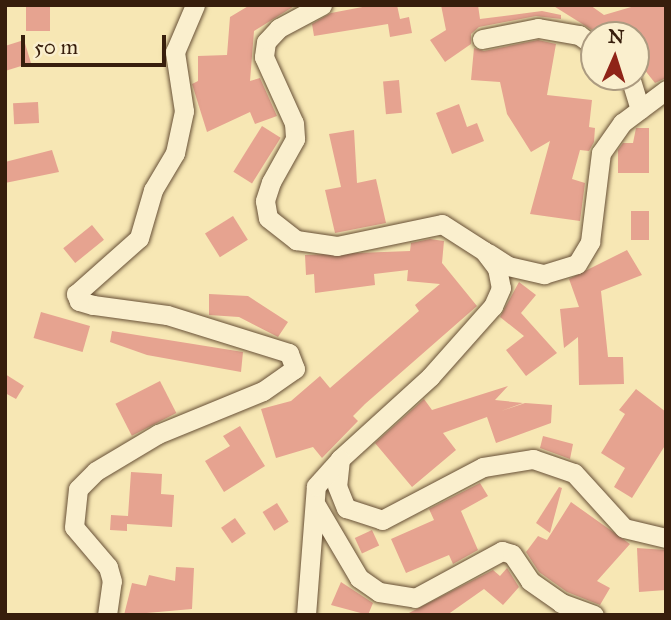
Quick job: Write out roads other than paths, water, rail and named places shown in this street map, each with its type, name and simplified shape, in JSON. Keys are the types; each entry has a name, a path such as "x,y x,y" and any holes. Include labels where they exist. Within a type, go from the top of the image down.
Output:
{"street":[{"path":"107,615 112,581 108,567 74,527 78,489 96,471 158,434 263,391 295,369 289,353 167,315 93,305 76,294 139,238 153,190 175,153 184,111 175,52 195,5"},
{"path":"321,5 279,28 266,42 264,57 294,123 295,139 271,182 265,201 268,218 296,240 337,246 442,224 484,251 533,272 561,272 577,264 590,242 601,153 622,123 666,90"},
{"path":"482,39 538,28 580,36"},
{"path":"634,91 640,109"},
{"path":"306,615 316,505 323,472 430,377 493,306 501,288 497,268 484,251"},
{"path":"340,459 340,498 346,508 369,519 382,520 410,510 483,467 533,459 574,473 624,528 666,538"},
{"path":"316,505 359,578 379,592 415,598 502,551 523,563 530,581 551,596 594,615"}]}
